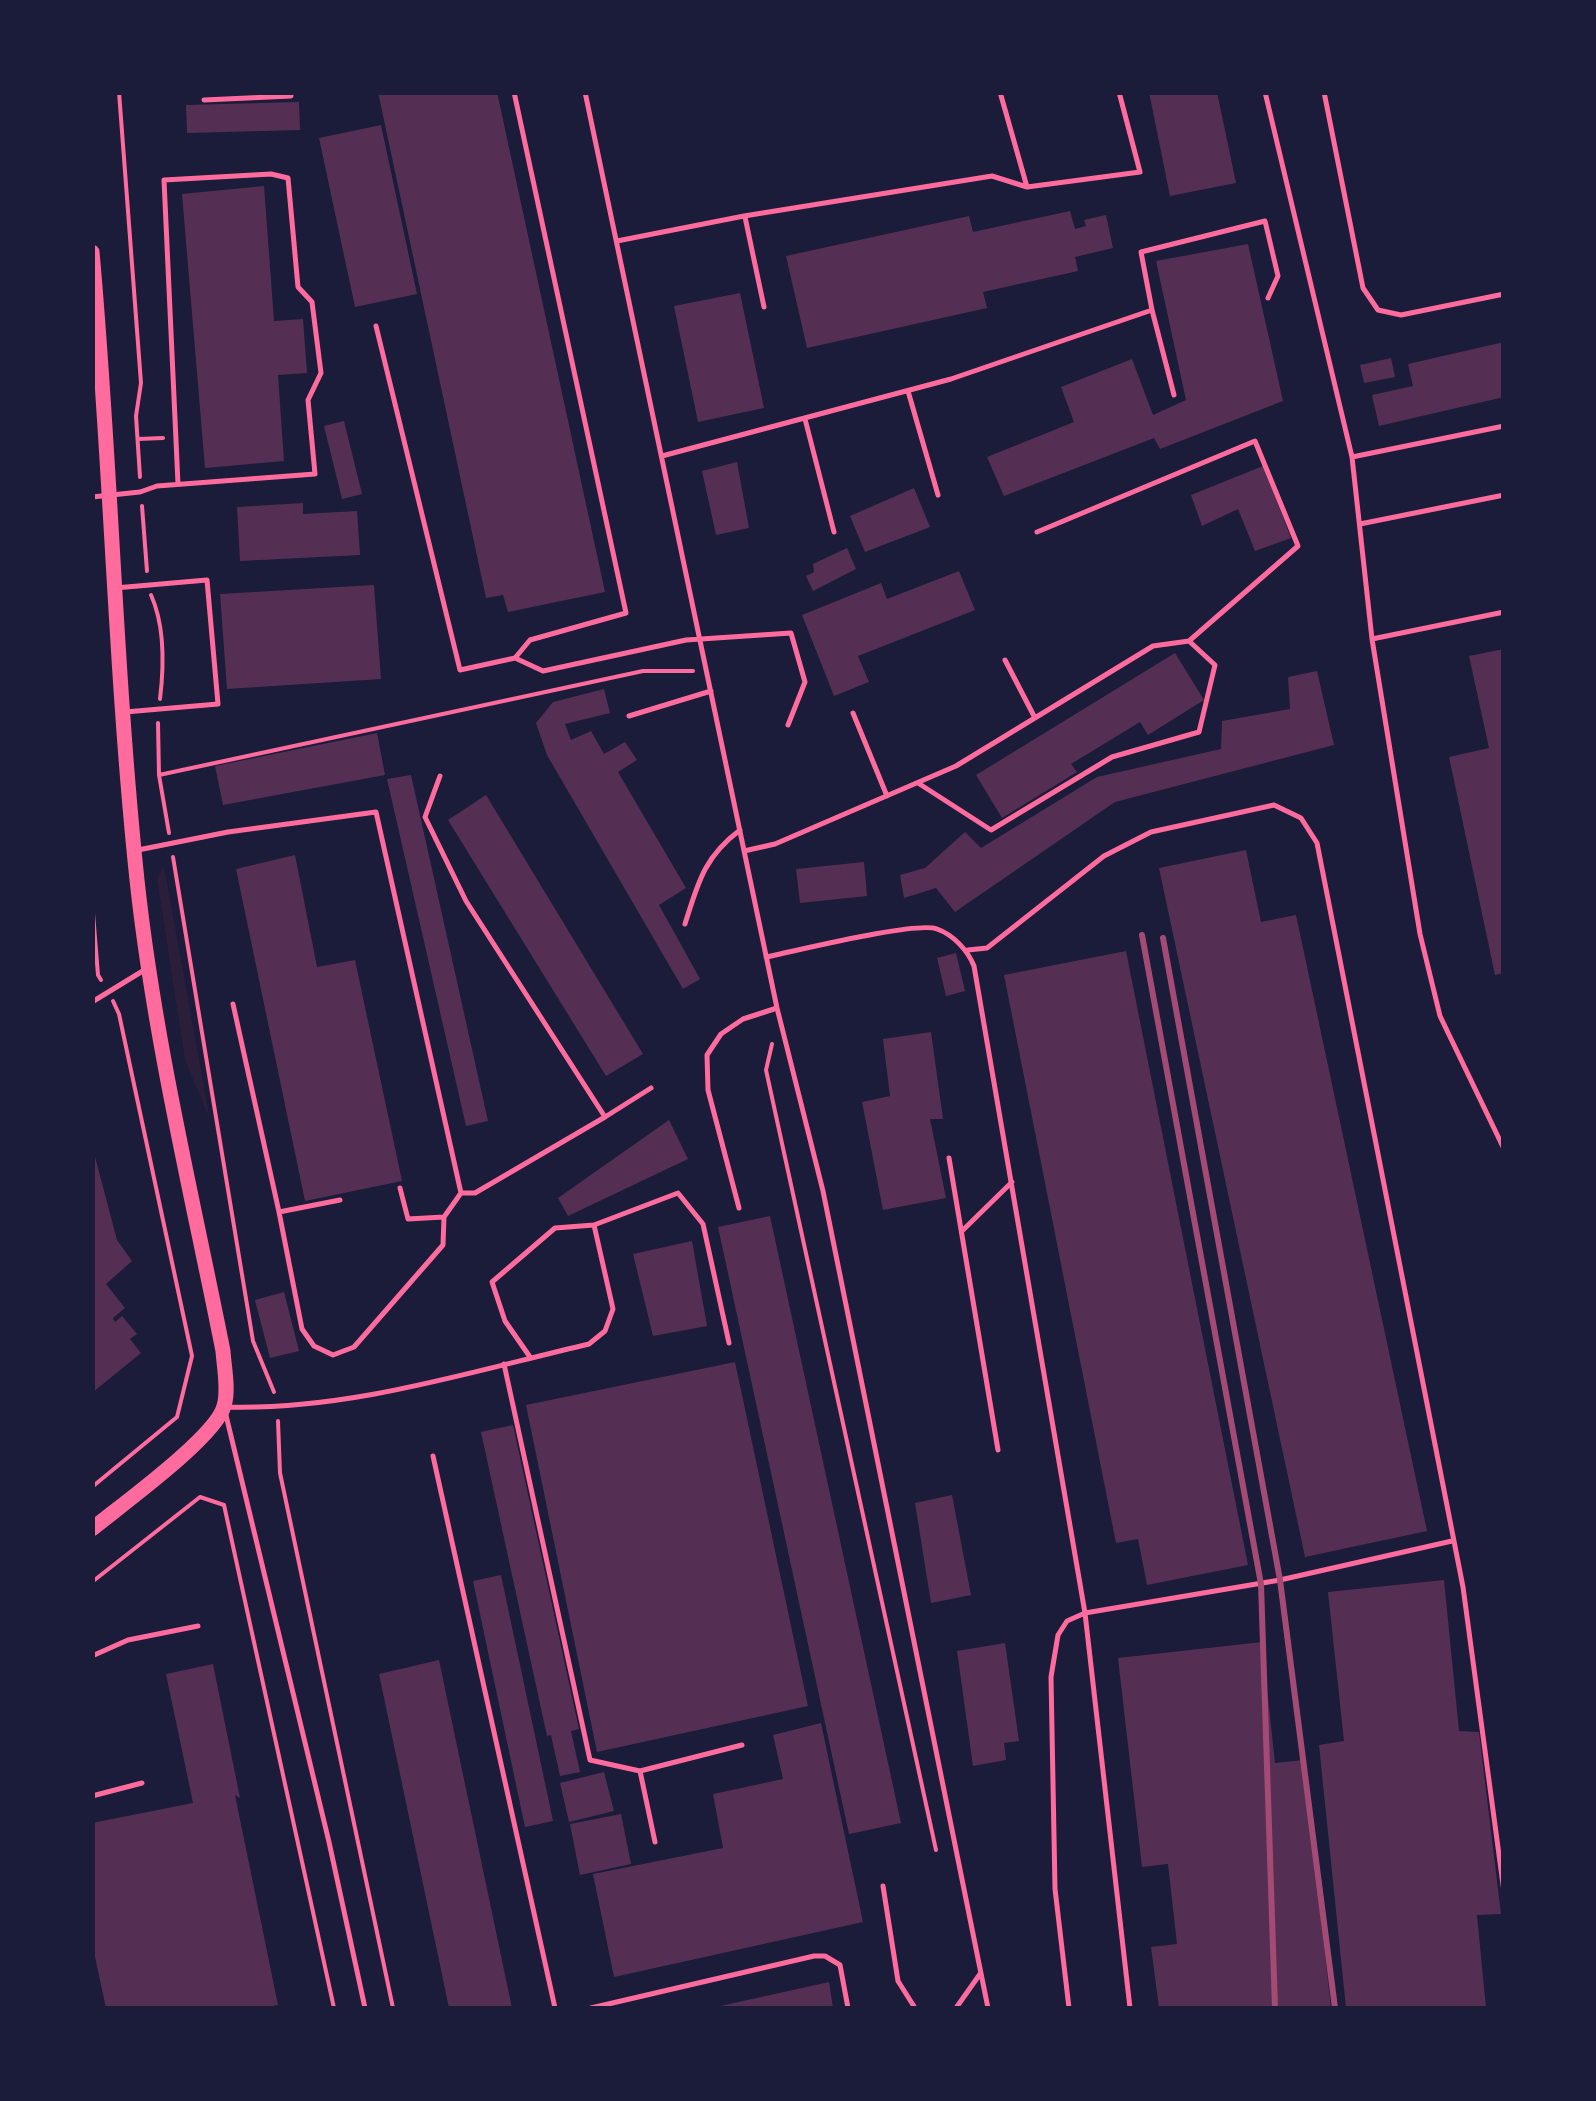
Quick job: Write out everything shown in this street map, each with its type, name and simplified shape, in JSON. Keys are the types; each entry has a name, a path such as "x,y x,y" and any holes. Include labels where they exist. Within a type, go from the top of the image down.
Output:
{"main road":[{"path":"92,252 100,496 114,588 122,712 148,967 223,1350 224,1408 184,1453 92,1529"}],"lane":[{"path":"204,100 291,96 291,92"},
{"path":"514,92 626,613 530,640 515,658"},
{"path":"585,92 766,957 822,1191 988,2008"},
{"path":"1000,92 1027,186"},
{"path":"616,241 992,176 1027,186 1140,172 1119,92"},
{"path":"1265,92 1352,457 1372,639 1420,934 1440,1016 1504,1148"},
{"path":"1324,92 1363,288 1378,310 1401,316 1504,294"},
{"path":"100,496 140,492 156,486 315,474 308,400 321,373 312,302 298,287 288,178 271,174 164,180 178,484"},
{"path":"744,216 764,306"},
{"path":"1174,395 1141,252 1264,221 1278,276 1268,298"},
{"path":"662,456 908,390 1152,310"},
{"path":"376,326 460,670 515,658 543,671 700,638 791,632 805,682 788,725"},
{"path":"908,390 938,495"},
{"path":"806,419 834,532"},
{"path":"1352,457 1504,426"},
{"path":"744,851 774,844 956,766 1154,646 1189,642 1298,546 1255,441 1037,532"},
{"path":"1360,524 1504,495"},
{"path":"114,588 206,580 218,704 122,712"},
{"path":"1372,639 1504,612"},
{"path":"918,782 991,830 1112,756 1200,732 1215,665 1189,642"},
{"path":"1005,660 1035,718"},
{"path":"628,716 711,690"},
{"path":"853,714 887,796"},
{"path":"440,776 425,817 466,902 604,1118"},
{"path":"968,950 987,948 1104,856 1152,832 1274,805 1301,818 1317,844 1463,1587 1504,1892"},
{"path":"135,851 228,832 376,812 461,1193 444,1217 443,1244 354,1347 334,1355 314,1346 302,1329 233,1004"},
{"path":"685,924 700,875 717,846 740,830"},
{"path":"766,957 909,928 936,928 968,950 974,966 1085,1612 1130,2008"},
{"path":"92,1002 148,967"},
{"path":"740,1208 708,1090 708,1055 720,1034 743,1020 777,1008"},
{"path":"461,1193 475,1192 651,1088"},
{"path":"949,1158 998,1450"},
{"path":"962,1231 1012,1182"},
{"path":"400,1188 408,1219 444,1217"},
{"path":"531,1358 504,1321 492,1282 555,1228 594,1226 678,1193 703,1224 729,1343"},
{"path":"279,1212 340,1200"},
{"path":"364,2008 330,1842 224,1408 278,1409 413,1386 588,1344 605,1331 613,1309 594,1226"},
{"path":"504,1364 590,1760 640,1771 742,1745"},
{"path":"433,1456 555,2008"},
{"path":"1070,2008 1055,1889 1052,1676 1058,1634 1066,1621 1085,1612 1280,1580 1452,1541"},
{"path":"92,1656 128,1640 198,1626"},
{"path":"640,1771 656,1842"},
{"path":"92,1796 142,1784"},
{"path":"883,1886 898,1981 915,2008"},
{"path":"591,2008 826,1956 840,1966 848,2008"},
{"path":"956,2008 980,1974"}],"path":[{"path":"119,92 141,382 136,416 140,492 148,586 158,611 163,676 158,709 159,775 254,1341 277,1399 280,1473 393,2008"},
{"path":"138,439 176,438"},
{"path":"159,775 643,671 689,670 707,674"},
{"path":"92,901 98,976 120,1014 192,1356 177,1417 92,1487"},
{"path":"784,1036 772,1043 766,1070 936,1850"},
{"path":"92,1582 200,1497 224,1505 334,2008"}],"shaded area":[{"path":"164,866 210,1120 185,1060 157,878"}],"building":[{"path":"378,92 497,92 605,592 508,612 503,595 486,598"},
{"path":"1149,92 1217,92 1236,183 1170,196"},
{"path":"299,102 300,130 187,133 186,105"},
{"path":"381,125 417,294 355,307 319,138"},
{"path":"264,186 274,321 303,319 307,373 278,375 284,461 205,468 182,194"},
{"path":"1070,211 1075,229 1086,226 1084,220 1106,215 1113,248 1075,257 1078,271 983,292 987,308 807,348 786,256 969,216 973,232"},
{"path":"1248,244 1283,401 1160,449 1154,438 1004,496 987,457 1074,422 1061,387 1132,359 1153,415 1186,400 1156,261"},
{"path":"740,293 764,408 698,422 674,306"},
{"path":"1504,342 1504,397 1379,426 1372,395 1413,386 1408,364"},
{"path":"1391,358 1395,377 1364,383 1360,365"},
{"path":"344,421 362,494 342,499 324,426"},
{"path":"737,462 749,528 716,535 702,471"},
{"path":"1263,466 1291,538 1255,551 1238,509 1202,526 1191,495"},
{"path":"914,488 930,527 865,552 850,516"},
{"path":"303,503 303,514 357,511 360,555 240,561 237,507"},
{"path":"847,548 856,569 813,591 806,576 814,572 813,564"},
{"path":"959,571 975,610 858,656 869,682 834,696 802,615 881,583 887,599"},
{"path":"374,585 381,679 227,689 220,594"},
{"path":"1504,649 1504,973 1495,975 1449,757 1489,748 1469,656"},
{"path":"1175,653 1204,700 1148,735 1140,722 1071,764 1077,772 1002,818 976,775"},
{"path":"1317,671 1334,745 1115,802 955,912 936,888 904,898 900,875 925,868 965,832 981,848 1097,777 1221,749 1222,721 1290,709 1288,677"},
{"path":"604,689 610,713 565,724 571,740 591,731 604,754 625,742 637,760 618,772 686,888 659,905 700,979 683,989 547,755 536,723 553,702"},
{"path":"377,733 385,775 223,805 215,766"},
{"path":"411,775 488,1121 466,1126 387,779"},
{"path":"486,795 643,1054 606,1076 448,820"},
{"path":"1246,850 1261,922 1296,915 1427,1531 1305,1557 1159,868"},
{"path":"295,855 317,967 355,960 402,1181 305,1201 236,869"},
{"path":"864,862 867,896 800,903 796,869"},
{"path":"1126,951 1248,1565 1147,1585 1138,1539 1116,1543 1004,975"},
{"path":"956,953 965,991 946,996 937,958"},
{"path":"931,1032 943,1119 930,1119 946,1198 883,1210 862,1102 890,1096 883,1039"},
{"path":"669,1120 688,1159 568,1216 558,1198"},
{"path":"94,1153 117,1240 132,1261 106,1284 125,1308 113,1318 115,1322 122,1316 137,1334 130,1339 141,1353 92,1393"},
{"path":"770,1216 901,1823 849,1834 718,1227"},
{"path":"692,1241 707,1326 653,1336 633,1254"},
{"path":"284,1292 299,1351 270,1358 255,1300"},
{"path":"735,1362 808,1706 597,1752 526,1405"},
{"path":"513,1425 579,1729 571,1731 580,1772 560,1776 551,1735 547,1736 481,1432"},
{"path":"952,1495 971,1595 931,1603 915,1503"},
{"path":"501,1575 553,1821 525,1827 473,1581"},
{"path":"1444,1580 1459,1731 1479,1732 1501,1914 1477,1915 1486,2008 1346,2008 1319,1745 1344,1741 1328,1592"},
{"path":"1262,1642 1275,1763 1303,1760 1331,2008 1159,2008 1151,1947 1177,1944 1168,1864 1142,1867 1118,1658"},
{"path":"1005,1643 1019,1741 1004,1743 1006,1760 973,1766 957,1651"},
{"path":"439,1660 512,2008 449,2008 379,1674"},
{"path":"213,1664 278,2005 106,2008 92,1943 92,1823 193,1803 166,1674"},
{"path":"821,1723 863,1922 614,1977 593,1874 723,1848 713,1794 783,1779 773,1735"},
{"path":"604,1772 614,1811 569,1822 560,1783"},
{"path":"621,1814 631,1864 580,1875 570,1824"},
{"path":"829,1982 833,2008 716,2008 716,2007"}],"railway":[{"path":"1142,935 1261,1584 1275,2008"},
{"path":"1163,938 1280,1580 1335,2008"}]}
